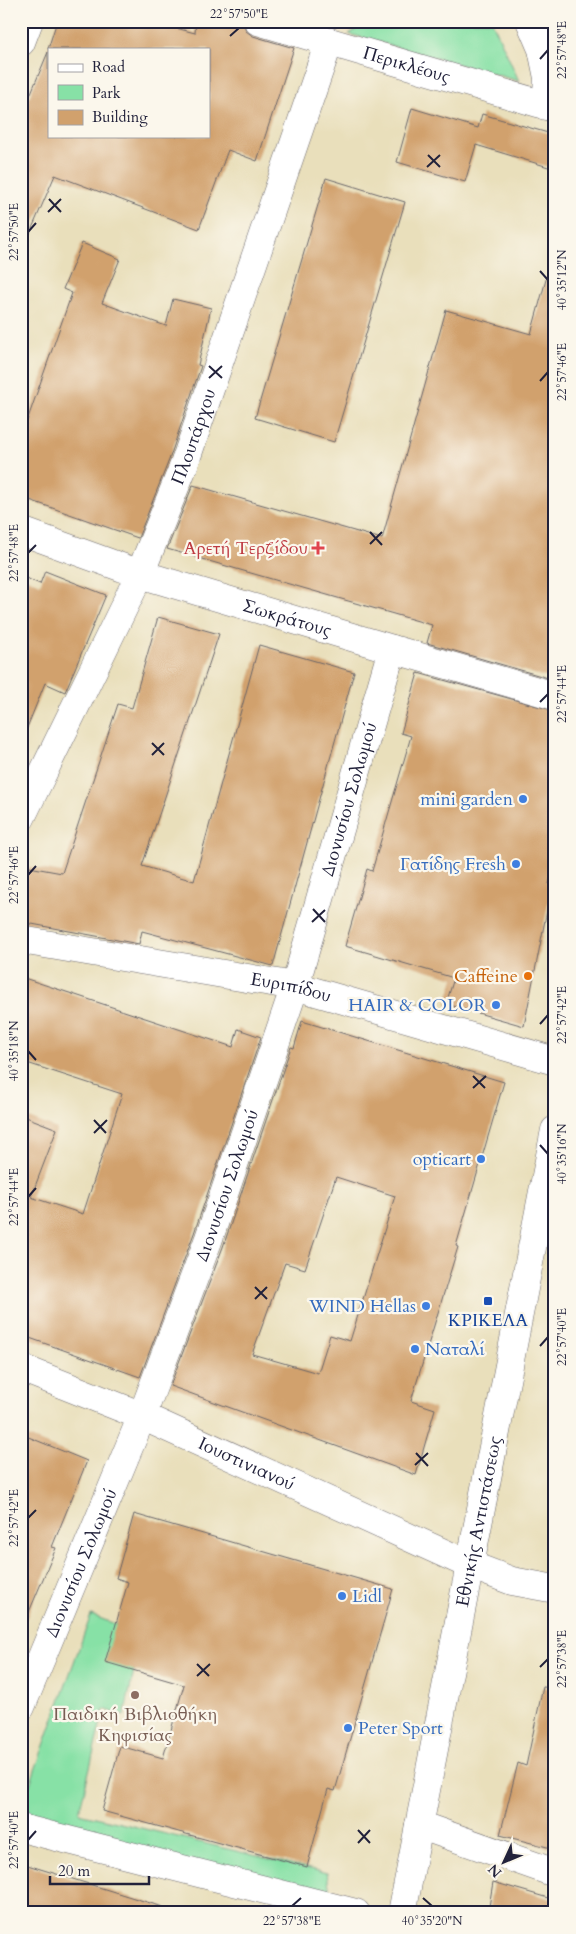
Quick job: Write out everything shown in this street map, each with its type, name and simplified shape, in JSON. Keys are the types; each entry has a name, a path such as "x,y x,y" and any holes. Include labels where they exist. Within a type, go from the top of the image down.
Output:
{"street":[{"path":"21,42 30,21"},
{"name":"Περικλέους","path":"258,21 550,107"},
{"path":"530,21 542,49 548,78 550,107"},
{"name":"Πλουτάρχου","path":"21,818 140,574 184,465 329,42"},
{"name":"Σωκράτους","path":"21,531 140,574 392,650 555,696"},
{"name":"Διονυσίου Σολωμού","path":"21,1707 142,1416 208,1240 295,986 392,650"},
{"name":"Ευριπίδου","path":"21,940 295,986 555,1061"},
{"name":"Εθνικής Αντιστάσεως","path":"402,1913 555,1130"},
{"name":"Ιουστινιανού","path":"21,1368 142,1416 470,1565 512,1581 555,1589"},
{"path":"419,1825 555,1873"},
{"path":"21,1828 356,1913"}],"green space":[{"path":"369,21 492,21 519,81 349,34"},
{"path":"91,1615 142,1634 124,1716 104,1709 79,1813 327,1873 333,1913 21,1816 21,1809"}],"building":[{"path":"57,21 149,21 195,33 196,21 243,21 246,31 253,36 294,48 257,161 228,150 199,229 55,175 21,254 21,117 48,52 48,138 210,138 210,48 48,48"},
{"path":"412,108 478,128 482,114 555,135 555,169 476,145 465,182 397,162"},
{"path":"326,178 405,202 334,442 255,418"},
{"path":"82,243 120,259 102,303 166,326 173,299 211,308 198,365 201,366 169,460 138,538 21,497 21,438 72,293 63,289"},
{"path":"547,276 555,277 555,680 427,643 432,625 167,549 193,485 382,539 446,310 531,334"},
{"path":"45,571 106,595 65,692 45,683 22,740 21,576 40,584"},
{"path":"158,617 219,634 142,866 194,881 259,645 354,672 273,966 142,931 139,944 21,922 21,898 29,867 62,873 118,704 132,708"},
{"path":"418,673 555,711 555,862 549,884 552,885 524,1026 446,1004 454,978 345,946 367,869 372,871 411,736 401,733"},
{"path":"21,977 233,1047 238,1029 261,1037 193,1236 140,1377 21,1335 21,1115 57,1129 31,1197 83,1214 122,1094 21,1061"},
{"path":"302,1021 504,1082 456,1246 458,1247 411,1401 435,1409 416,1475 170,1386 223,1247 291,1047 294,1048","holes":["336,1177 395,1196 350,1341 330,1335 318,1373 252,1354 285,1263 305,1269"]},
{"path":"21,1434 87,1461 52,1547 56,1548 21,1631"},
{"path":"134,1514 393,1589 335,1791 328,1789 307,1867 102,1811 120,1746 163,1758 184,1685 105,1662 128,1582 116,1578"},
{"path":"543,1687 555,1688 555,1849 500,1835 518,1763 526,1766"},
{"path":"21,1863 163,1907 162,1913 21,1913"},
{"path":"493,1882 555,1900 555,1913 488,1913"}],"place":[{"name":"Αρετή Τερζίδου","path":"318,548"},
{"name":"mini garden","path":"523,799"},
{"name":"Γατίδης Fresh","path":"516,864"},
{"name":"Caffeine","path":"528,976"},
{"name":"HAIR & COLOR","path":"496,1005"},
{"name":"opticart","path":"481,1159"},
{"name":"ΚΡΙΚΕΛΑ","path":"488,1301"},
{"name":"WIND Hellas","path":"426,1306"},
{"name":"Ναταλί","path":"415,1349"},
{"name":"Lidl","path":"342,1596"},
{"name":"Παιδική Βιβλιοθήκη Κηφισίας","path":"135,1695"},
{"name":"Peter Sport","path":"348,1728"}]}
